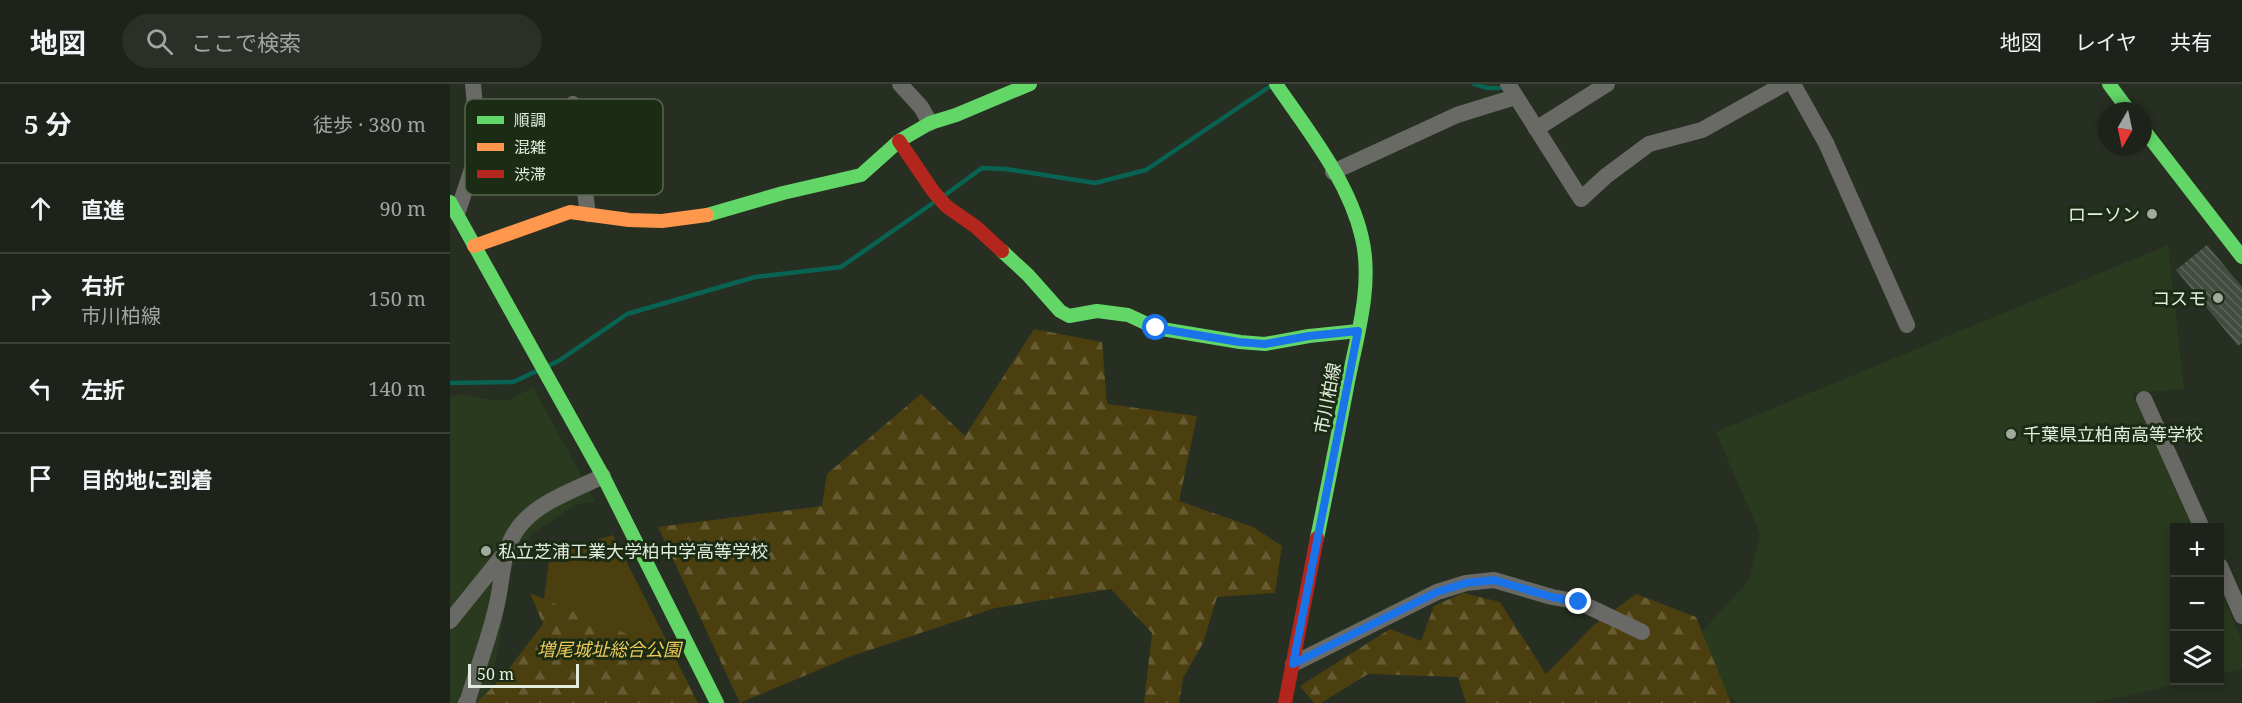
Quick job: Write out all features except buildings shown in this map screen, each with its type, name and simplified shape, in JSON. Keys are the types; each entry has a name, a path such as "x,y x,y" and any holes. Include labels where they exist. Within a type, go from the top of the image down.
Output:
{"street":[{"path":"473,84 474,99"},
{"path":"900,84 921,107 930,123"},
{"path":"474,246 570,212 629,220 662,221 697,218 783,193 861,175 899,141 930,123 956,115 1030,84"},
{"path":"1536,129 1607,84"},
{"path":"1333,171 1512,90 1581,199 1606,176 1649,144 1702,130 1784,84"},
{"path":"1792,84 1826,143 1907,325"},
{"path":"2109,84 2122,102"},
{"name":"市川柏線","path":"1279,89 1333,171 1349,200 1362,236 1366,261 1358,331 1285,703"},
{"path":"899,141 946,206 976,227 1028,275 1060,311 1069,316 1097,311 1128,315 1156,328 1265,344 1309,336 1358,331"},
{"path":"2152,141 2242,258"},
{"path":"465,180 453,208 603,476 717,703"},
{"path":"585,195 588,214"},
{"path":"2144,399 2200,523"},
{"path":"466,703 496,606 504,554 510,540 524,521 546,504 603,476"},
{"path":"450,621 504,554"},
{"path":"2224,575 2242,616"},
{"path":"1293,664 1437,592 1466,583 1494,580 1552,597 1579,602 1642,632"}],"shaded area":[{"name":"千葉県立柏南高等学校","path":"2168,245 2184,389 2132,393 2190,523 2170,523 2170,685 2174,685 2093,703 1738,703 1682,654 1749,580 1760,534 1716,432"},
{"name":"私立芝浦工業大学柏中学高等学校","path":"533,387 595,501 574,505 531,535 512,568 488,703 450,703 450,397 461,394 491,400 509,400"},
{"path":"2224,599 2242,641 2242,669 2224,673"}],"green space":[{"path":"1034,329 1102,342 1107,404 1197,416 1179,501 1253,527 1282,546 1275,593 1217,597 1203,643 1183,678 1179,703 1144,703 1152,633 1111,589 995,608 849,657 740,703 658,527 822,506 827,474 921,394 965,436"},
{"name":"増尾城址総合公園","path":"613,535 698,703 481,703 564,620 543,606 550,554"},
{"name":"増尾城址総合公園","path":"530,593 631,636 667,644 698,703 477,703 504,675 543,624"},
{"path":"1463,593 1500,602 1546,674 1594,625 1636,594 1696,617 1731,703 1466,703 1458,677 1368,674 1321,703 1314,703 1300,686 1390,629 1421,641 1434,606"}],"waterway":[{"path":"1474,84 1488,88 1500,88"},
{"path":"945,195 982,168 1006,169 1095,183 1146,170 1269,87"},
{"path":"548,366 627,314 755,277 841,267 933,203"},
{"path":"450,383 513,382 537,371"}],"traffic: fast":[{"path":"707,215 783,193 861,175 899,141 930,123 956,115 1030,84"},
{"path":"1276,84 1314,138 1348,196 1362,238 1365,256 1366,274 1362,310 1317,538"},
{"path":"2109,84 2122,102"},
{"path":"2152,141 2242,257"},
{"path":"450,202 603,476 717,703"},
{"path":"1002,251 1028,275 1060,311 1069,316 1097,311 1128,315 1156,328 1265,344 1309,336 1358,331"}],"traffic: slow":[{"path":"474,246 570,212 629,220 662,221 707,215"}],"traffic: jam":[{"path":"899,141 946,206 976,227 1002,251"},
{"path":"1285,703 1317,538"}],"place":[{"name":"ローソン","path":"2152,214"},
{"name":"コスモ","path":"2218,298"},
{"name":"千葉県立柏南高等学校","path":"2011,434"},
{"name":"私立芝浦工業大学柏中学高等学校","path":"486,551"}],"route":[{"path":"1156,328 1265,344 1309,336 1358,331 1293,664 1437,592 1466,583 1494,580 1552,597 1579,602"}]}
